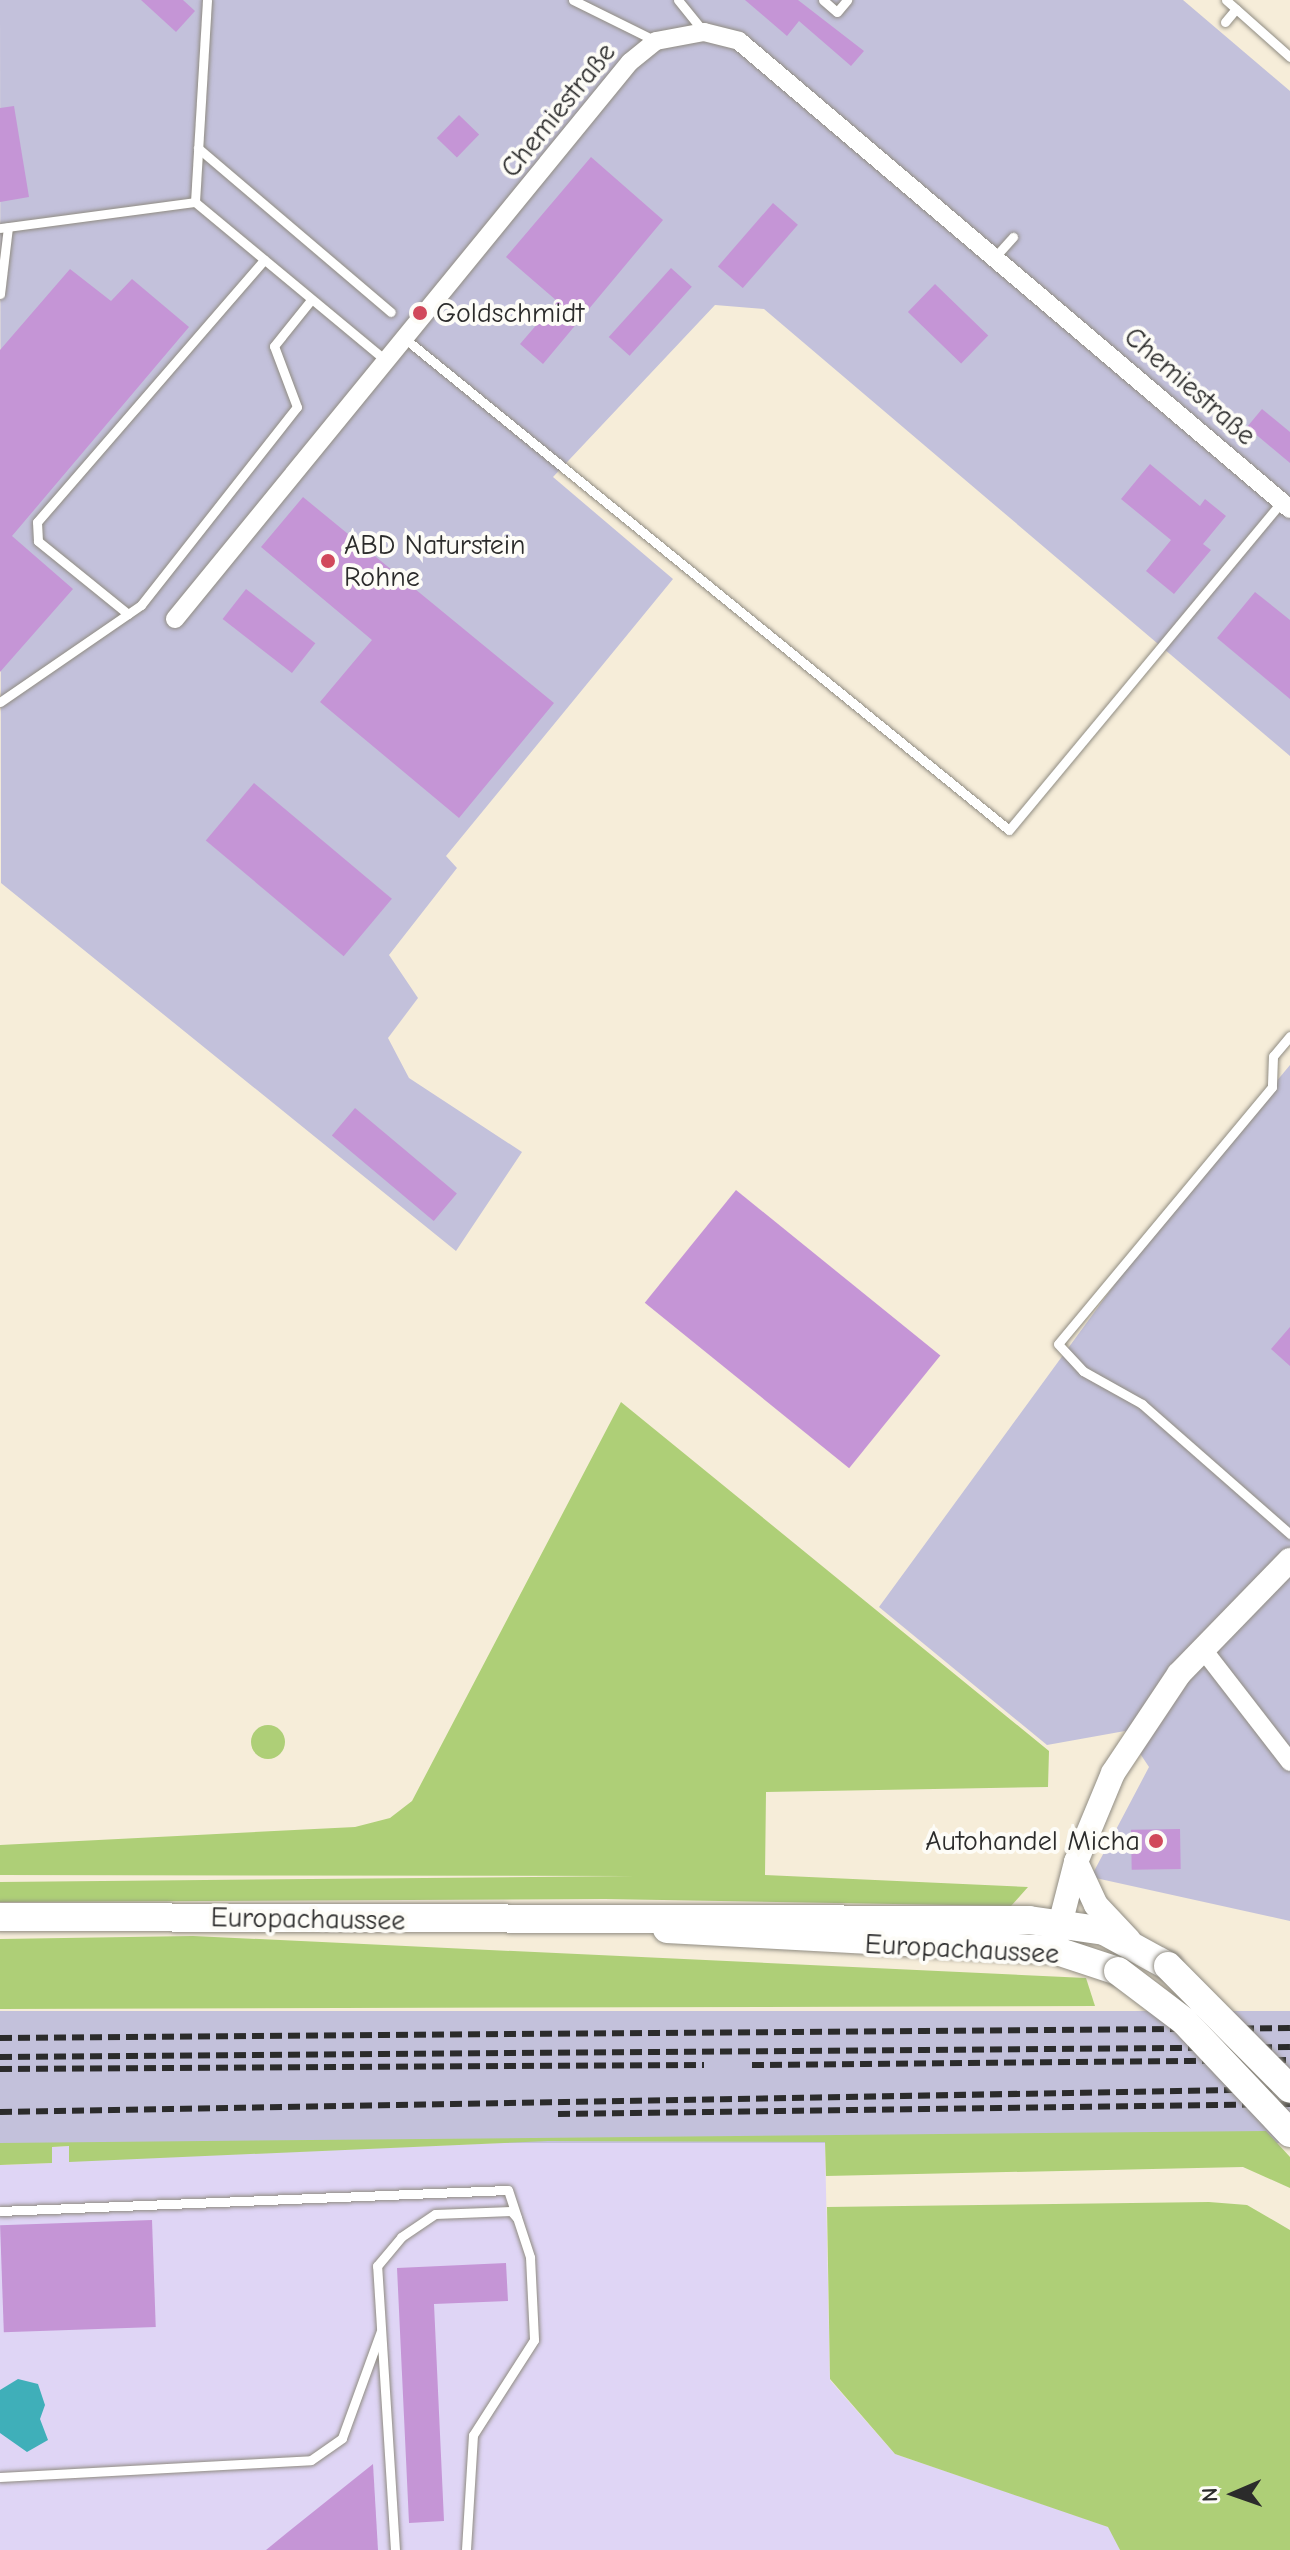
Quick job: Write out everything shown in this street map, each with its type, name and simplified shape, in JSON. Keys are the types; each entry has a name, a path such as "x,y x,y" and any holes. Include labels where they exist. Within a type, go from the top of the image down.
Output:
{"main road":[{"name":"Europachaussee","path":"0,1917 615,1919 767,1940 1057,1937 1129,1940 1168,1966 1290,2089"},
{"name":"Europachaussee","path":"1057,1937 1118,1971 1184,2021 1290,2133"}],"street":[{"name":"Chemiestraße","path":"175,619 409,342 630,62 656,41 704,32 739,41 1286,506"},
{"path":"1057,1937 1076,1862 1113,1773 1202,1648 1290,1560"},
{"path":"1202,1648 1290,1762"},
{"path":"1076,1862 1089,1895 1129,1940"}],"lane":[{"path":"195,202 207,0"},
{"path":"573,0 656,41"},
{"path":"678,0 704,32"},
{"path":"823,0 837,12 847,0"},
{"path":"1226,0 1290,57"},
{"path":"1225,22 1236,9"},
{"path":"198,148 391,312"},
{"path":"0,294 4,227 195,202 390,364"},
{"path":"995,257 1013,237"},
{"path":"128,614 38,541 37,522 264,260"},
{"path":"0,702 128,614 297,407 274,346 311,300"},
{"path":"409,342 1009,830 1286,506"},
{"path":"1290,1036 1273,1056 1272,1087 1058,1344 1083,1371 1142,1404 1290,1534"},
{"path":"0,2211 508,2190 523,2223 534,2340 473,2435 466,2550"},
{"path":"395,2550 377,2266 401,2237 435,2214 511,2211 523,2223"},
{"path":"0,2477 311,2460 342,2438 381,2331"}],"shaded area":[{"path":"0,0 1183,0 1290,91 1290,756 764,309 715,305 553,477 673,579 446,856 457,868 389,955 418,998 388,1038 409,1078 522,1152 456,1251 1,883"},
{"path":"1290,1065 1290,1921 1091,1877 1149,1767 1125,1731 1047,1745 879,1607 1169,1210"},
{"path":"0,2011 1290,2011 1290,2143 0,2143"},
{"path":"548,2141 825,2142 830,2380 895,2454 1109,2527 1120,2550 0,2550 0,2165 51,2163 51,2147 69,2146 69,2161"}],"green space":[{"path":"621,1402 1049,1751 1048,1787 766,1792 765,1875 1028,1887 1011,1906 605,1899 0,1902 0,1882 635,1876 0,1875 0,1845 355,1827 390,1818 412,1801"},
{"path":"268,1725 280,1730 285,1742 280,1754 268,1759 256,1754 251,1742 256,1730"},
{"path":"193,1936 1086,1978 1095,2006 0,2009 0,1939"},
{"path":"1266,2131 1290,2157 1290,2188 1243,2167 826,2176 825,2142 548,2141 69,2162 69,2146 52,2147 52,2163 0,2165 0,2143"},
{"path":"1209,2202 1247,2205 1290,2230 1290,2550 1120,2550 1108,2527 895,2454 830,2379 827,2207"}],"water":[{"path":"18,2379 38,2384 45,2405 40,2419 48,2440 27,2452 0,2433 0,2390"}],"building":[{"path":"141,0 183,0 195,11 176,32"},
{"path":"745,0 798,0 864,51 851,66 799,21 787,36"},
{"path":"14,106 29,197 0,202 0,108"},
{"path":"459,115 479,134 457,157 437,138"},
{"path":"591,157 663,220 543,364 520,344 557,301 506,257"},
{"path":"773,203 798,225 743,288 718,266"},
{"path":"671,268 692,287 630,356 609,337"},
{"path":"70,269 111,301 132,279 189,327 12,536 73,589 0,672 0,350"},
{"path":"935,284 988,335 961,363 908,312"},
{"path":"1262,409 1290,432 1290,463 1247,427"},
{"path":"1150,464 1200,506 1205,499 1226,516 1203,544 1211,550 1174,594 1146,571 1171,540 1121,499"},
{"path":"303,497 554,703 459,818 320,702 372,640 261,547"},
{"path":"246,589 315,643 292,673 223,619"},
{"path":"1255,592 1290,620 1290,699 1217,638"},
{"path":"254,783 392,899 344,956 206,840"},
{"path":"355,1108 457,1193 434,1221 332,1136"},
{"path":"736,1190 940,1356 849,1468 645,1303"},
{"path":"1290,1327 1290,1366 1271,1349"},
{"name":"Autohandel Micha","path":"1180,1829 1181,1869 1132,1870 1131,1830"},
{"path":"152,2220 156,2327 4,2332 0,2225"},
{"path":"506,2263 508,2301 434,2304 444,2521 409,2523 397,2268"},
{"path":"373,2464 378,2550 266,2550 288,2532"}],"railway":[{"path":"0,2038 1290,2028"},
{"path":"0,2057 1290,2047"},
{"path":"752,2065 1290,2060"},
{"path":"0,2069 704,2065"},
{"path":"0,2112 1290,2089"},
{"path":"558,2114 1290,2104"}],"place":[{"name":"Goldschmidt","path":"420,313"},
{"name":"ABD Naturstein Rohne","path":"328,561"},
{"name":"Autohandel Micha","path":"1156,1841"}]}
